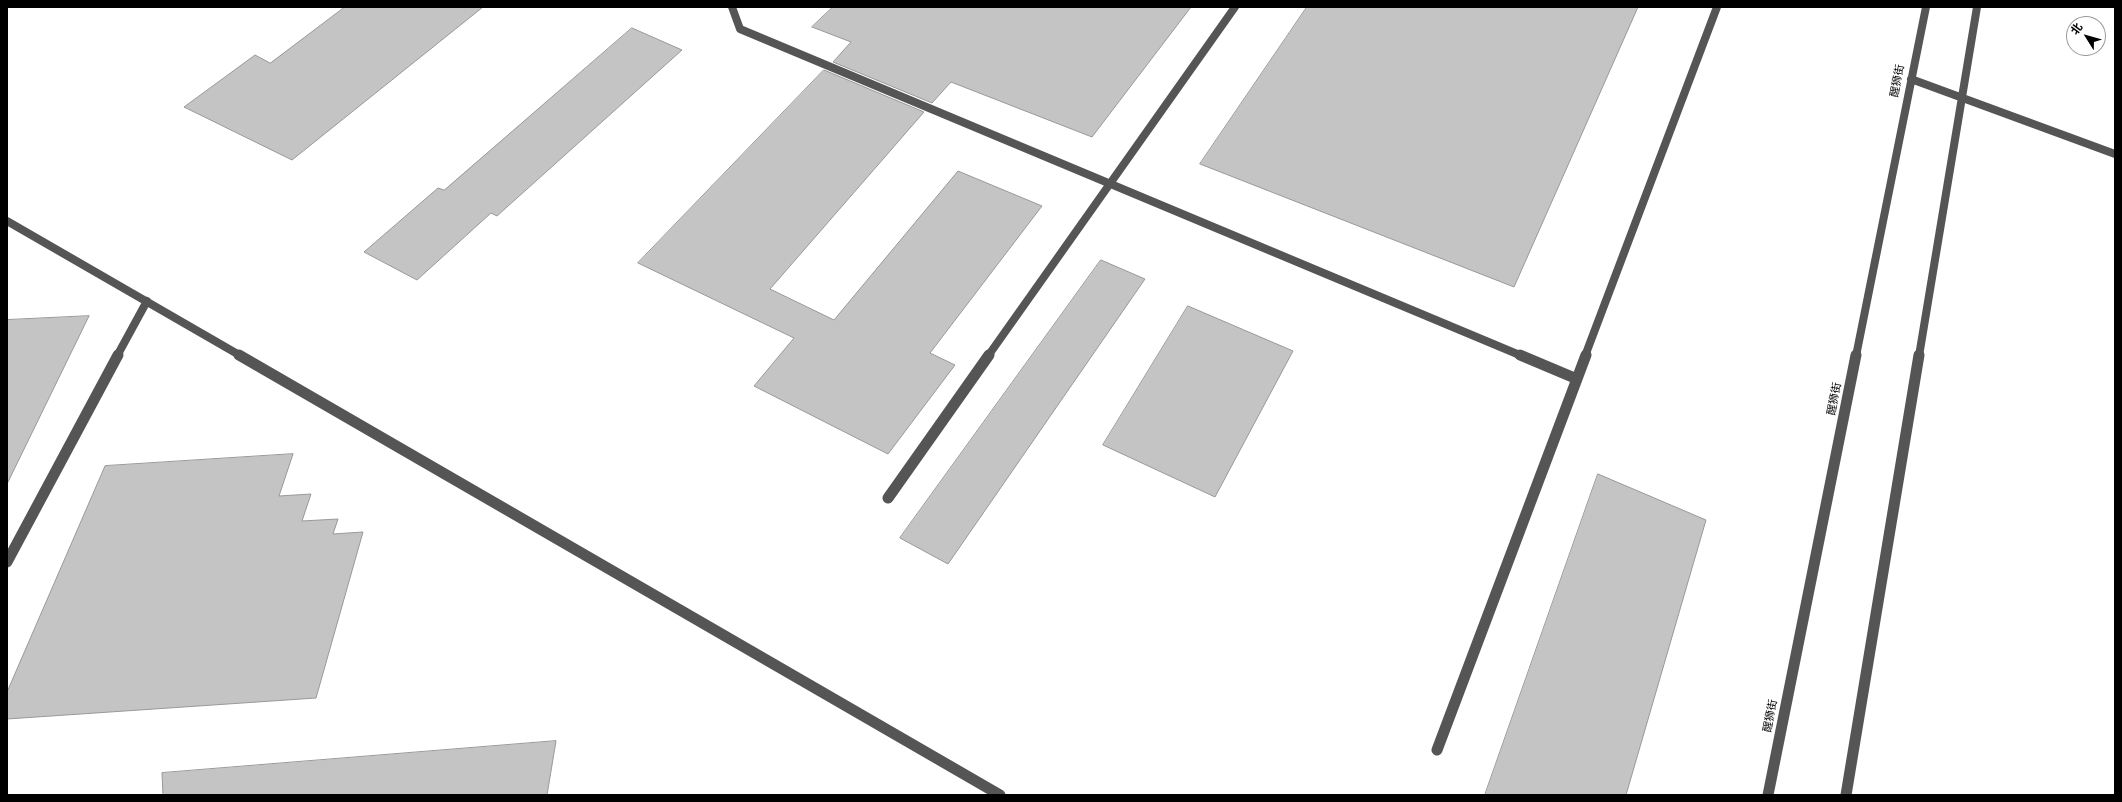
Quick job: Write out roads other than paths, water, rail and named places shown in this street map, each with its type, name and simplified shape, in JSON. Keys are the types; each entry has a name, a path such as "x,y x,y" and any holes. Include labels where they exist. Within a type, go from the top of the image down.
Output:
{"street":[{"path":"732,7 740,29 1577,379"},
{"path":"888,498 1236,7"},
{"path":"1437,750 1717,7"},
{"name":"醒狮街","path":"1768,795 1926,7"},
{"path":"1846,795 1977,7"},
{"path":"1911,80 2115,154"},
{"path":"7,221 1000,795"},
{"path":"7,562 147,302"}]}
